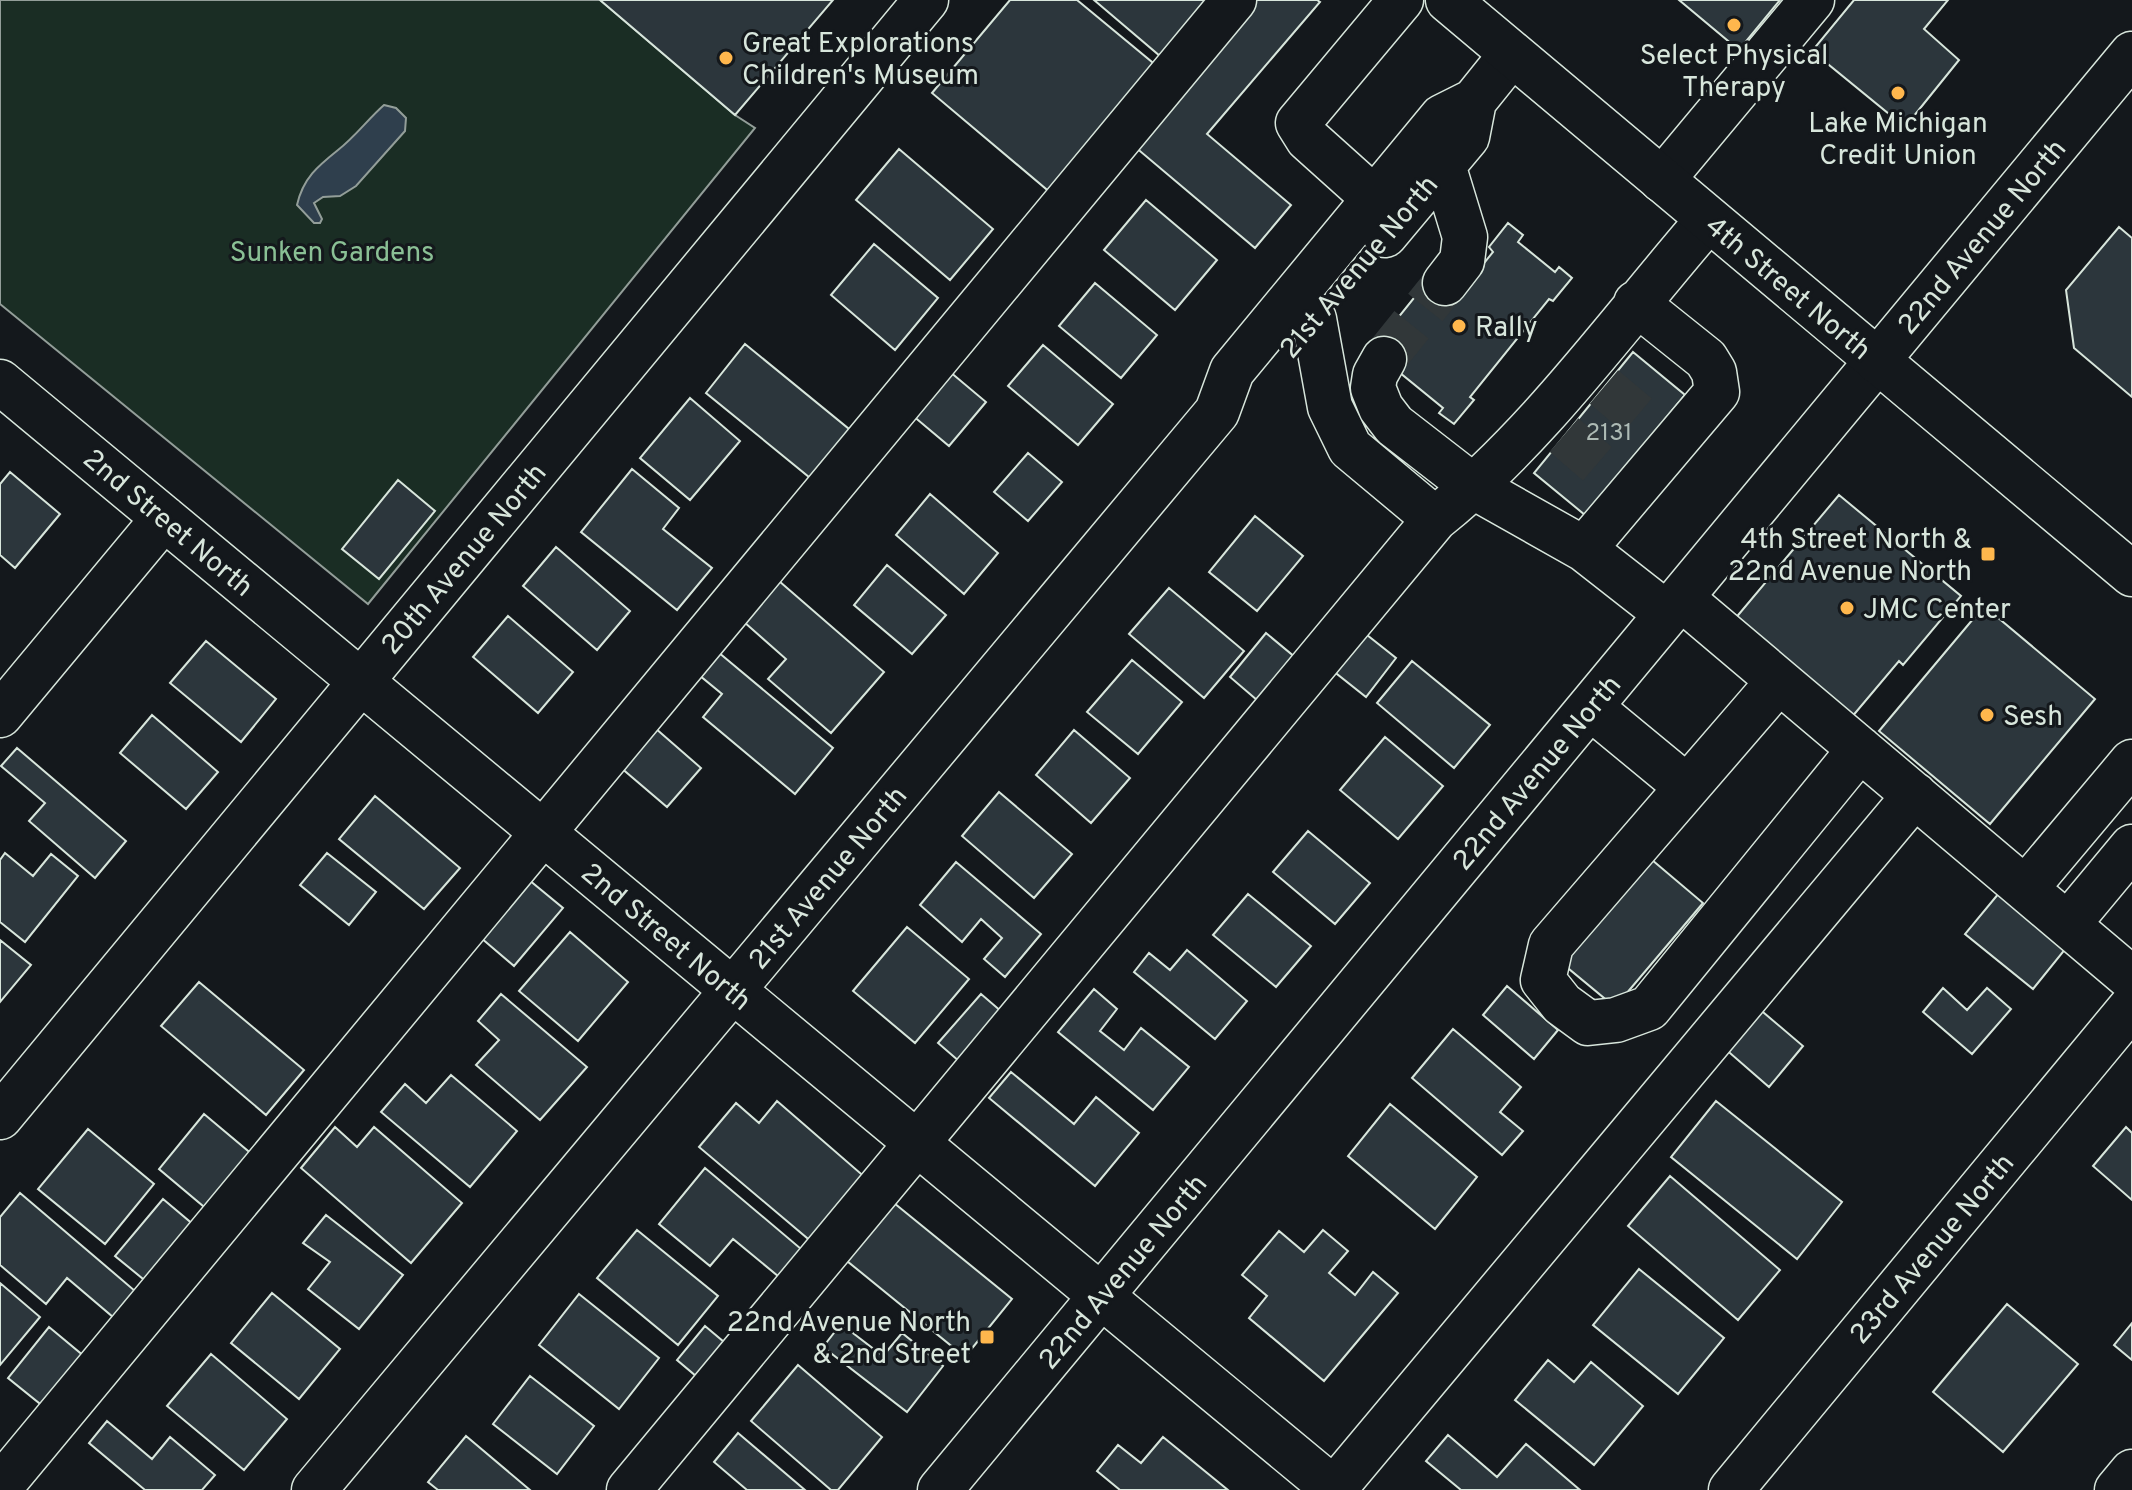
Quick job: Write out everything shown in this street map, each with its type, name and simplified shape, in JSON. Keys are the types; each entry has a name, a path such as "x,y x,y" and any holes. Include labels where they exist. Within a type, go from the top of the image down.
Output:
{"street":[{"name":"20th Avenue North","path":"0,1117 926,0"},
{"path":"0,1487 1234,0"},
{"path":"1386,210 1308,139 1298,123 1401,0"},
{"path":"1662,180 1812,0"},
{"name":"4th Street North","path":"1450,1 2132,574"},
{"name":"22nd Avenue North","path":"940,1490 2132,54"},
{"name":"21st Avenue North","path":"1217,412 1251,394 1314,319 1386,210 1442,117 1474,101 1511,55"},
{"name":"21st Avenue North","path":"314,1490 1217,412 1232,371 1386,210 1443,165 1467,137 1474,101"},
{"path":"1443,165 1465,237 1462,261 1445,283"},
{"path":"629,1490 1435,519 1553,426 1593,377 1636,303 1708,220"},
{"path":"1584,549 1624,485 1664,437 1717,392 1714,372 1706,359 1636,303"},
{"path":"1314,319 1330,407 1350,448 1435,519"},
{"path":"1384,359 1375,375 1373,388 1381,408 1394,425 1474,487 1584,549 1674,606 1779,681 2132,979"},
{"name":"2nd Street North","path":"0,382 1334,1490"},
{"path":"0,715 164,518"},
{"path":"1779,681 1551,945 1543,980 1562,1004 1588,1023 1616,1020 1649,1008 1860,749"},
{"path":"1590,707 1687,787"},
{"path":"2026,888 2132,762"},
{"path":"1334,1490 1915,795"},
{"path":"2068,924 2132,847"},
{"name":"23rd Avenue North","path":"1731,1490 2132,1006"},
{"path":"2117,1490 2132,1472"}],"green space":[{"name":"Sunken Gardens","path":"0,0 600,0 735,115 755,128 368,604 0,304"}],"water":[{"path":"384,105 396,108 406,118 405,131 356,186 340,196 323,197 314,203 322,219 320,223 314,223 297,205 307,180"}],"building":[{"name":"Great Explorations Children's Museum","path":"600,0 833,0 735,115"},
{"path":"1010,0 1077,0 1164,72 1058,199 932,93"},
{"path":"1094,0 1207,0 1160,56"},
{"path":"1249,0 1320,2 1207,134 1291,205 1255,248 1128,141"},
{"name":"Select Physical Therapy","path":"1679,0 1780,0 1739,50"},
{"name":"Lake Michigan Credit Union","path":"1854,0 1948,0 1924,29 1959,60 1905,127 1812,51"},
{"path":"899,149 993,229 950,280 856,200"},
{"path":"1146,200 1217,260 1175,310 1104,250"},
{"name":"Rally","path":"1508,223 1523,235 1518,242 1555,272 1559,267 1572,278 1553,301 1549,299 1470,397 1474,400 1454,424 1439,413 1443,408 1372,350 1434,273 1459,294 1493,252 1489,247"},
{"name":"Rally","path":"1508,223 1523,235 1518,242 1555,272 1559,267 1572,278 1553,301 1549,299 1470,397 1474,400 1454,424 1439,413 1443,408 1372,350 1434,273 1459,294 1493,252 1489,247"},
{"path":"2119,227 2132,238 2132,397 2074,348 2066,290"},
{"path":"874,244 938,298 895,350 831,295"},
{"path":"1095,283 1157,335 1121,378 1059,326"},
{"path":"745,344 860,438 820,486 706,393"},
{"path":"1043,345 1113,404 1078,445 1008,386"},
{"name":"Rally","path":"1633,352 1685,395 1585,515 1534,473"},
{"name":"Rally","path":"1633,352 1685,395 1585,515 1534,473"},
{"path":"943,366 986,402 949,446 906,410"},
{"path":"690,398 740,441 690,500 640,458"},
{"path":"1028,453 1062,482 1028,521 994,492"},
{"path":"632,469 679,508 663,529 712,568 677,610 581,532"},
{"path":"10,472 60,514 15,568 0,555 0,484"},
{"path":"398,480 435,511 379,579 342,549"},
{"path":"930,494 998,553 964,594 896,535"},
{"name":"JMC Center","path":"1839,495 1961,596 1903,665 1899,661 1851,718 1734,620"},
{"path":"1255,516 1303,556 1257,611 1209,572"},
{"path":"556,547 630,611 597,650 523,586"},
{"path":"887,565 946,615 912,654 854,605"},
{"path":"779,581 884,672 831,733 768,679 786,659 744,622"},
{"path":"1169,588 1244,651 1204,698 1129,634"},
{"name":"Sesh","path":"1984,606 2095,699 1990,824 1879,731"},
{"path":"508,616 573,672 538,713 473,657"},
{"path":"1362,631 1396,658 1366,697 1332,670"},
{"path":"1266,633 1308,668 1271,712 1230,677"},
{"path":"206,641 276,699 241,742 170,683"},
{"path":"718,652 833,748 795,794 703,717 722,694 699,675"},
{"path":"1132,660 1182,702 1138,754 1087,712"},
{"path":"1412,661 1490,725 1454,768 1377,703"},
{"path":"152,715 218,772 186,809 120,753"},
{"path":"647,721 701,768 667,807 613,761"},
{"path":"1074,730 1130,778 1091,823 1036,775"},
{"path":"1385,737 1443,786 1398,839 1340,790"},
{"path":"17,748 126,841 95,878 29,821 45,803 1,766"},
{"path":"999,792 1072,854 1034,898 962,836"},
{"path":"375,796 460,868 424,909 339,839"},
{"path":"1308,831 1370,883 1335,924 1273,872"},
{"path":"5,853 33,876 51,854 78,876 25,942 0,922 0,860"},
{"path":"327,853 376,892 349,925 300,885"},
{"path":"1645,854 1703,903 1615,1007 1557,959"},
{"path":"956,862 1041,934 1005,977 984,959 1002,938 981,919 962,942 920,905"},
{"path":"523,875 563,908 514,966 474,932"},
{"path":"2004,887 2071,942 2033,989 1965,934"},
{"path":"1248,894 1311,946 1276,987 1213,935"},
{"path":"907,927 969,979 915,1043 853,991"},
{"path":"570,932 628,982 578,1041 519,991"},
{"path":"0,940 31,965 0,1002"},
{"path":"1187,950 1247,1001 1215,1039 1134,972 1149,953 1170,970"},
{"path":"199,982 304,1070 266,1115 161,1026"},
{"path":"1507,986 1558,1030 1534,1059 1483,1015"},
{"path":"1943,988 1967,1010 1987,988 2011,1009 1972,1054 1923,1012"},
{"path":"1094,989 1117,1009 1100,1031 1124,1050 1141,1028 1189,1067 1153,1110 1058,1032"},
{"path":"501,994 587,1067 540,1120 476,1065 499,1040 478,1021"},
{"path":"981,994 1009,1018 967,1068 938,1043"},
{"path":"1757,1007 1803,1046 1769,1087 1723,1047"},
{"path":"1453,1029 1521,1087 1500,1112 1523,1131 1502,1155 1412,1078"},
{"path":"1011,1072 1074,1124 1096,1097 1139,1133 1095,1186 989,1098"},
{"path":"451,1075 517,1131 470,1187 381,1112 405,1084 426,1103"},
{"path":"777,1101 867,1179 813,1243 699,1147 736,1103 759,1123"},
{"path":"1716,1101 1842,1202 1797,1259 1671,1157"},
{"path":"1390,1104 1477,1177 1435,1229 1348,1156"},
{"path":"204,1114 254,1156 209,1211 159,1169"},
{"path":"335,1127 357,1147 374,1127 462,1203 411,1263 301,1168"},
{"path":"2126,1127 2132,1133 2132,1200 2093,1166"},
{"path":"88,1129 154,1184 105,1244 38,1189"},
{"path":"705,1168 807,1254 784,1281 733,1239 710,1266 659,1224"},
{"path":"1670,1176 1780,1270 1738,1320 1628,1226"},
{"path":"20,1193 135,1291 113,1317 67,1278 46,1304 0,1265 0,1217"},
{"path":"163,1199 195,1226 148,1283 115,1256"},
{"path":"894,1203 1012,1299 965,1357 847,1261"},
{"path":"326,1215 403,1275 359,1329 308,1289 330,1262 303,1243"},
{"path":"637,1230 718,1296 678,1345 597,1278"},
{"path":"1323,1230 1348,1251 1329,1273 1355,1295 1373,1272 1398,1293 1324,1381 1249,1318 1267,1296 1242,1275 1279,1231 1304,1252"},
{"path":"1639,1269 1724,1338 1678,1394 1593,1325"},
{"path":"0,1283 40,1317 0,1365"},
{"path":"272,1293 340,1349 299,1399 231,1343"},
{"path":"579,1294 659,1358 619,1409 539,1345"},
{"path":"2007,1304 2078,1364 2003,1452 1933,1392"},
{"path":"2132,1323 2132,1360 2114,1345"},
{"path":"841,1324 883,1356 902,1333 943,1366 907,1412 823,1347"},
{"path":"705,1326 737,1353 709,1387 677,1360"},
{"path":"49,1327 85,1357 44,1407 8,1378"},
{"path":"211,1354 287,1419 244,1470 167,1406"},
{"path":"1548,1360 1574,1382 1591,1362 1643,1406 1594,1465 1515,1400"},
{"path":"798,1365 882,1437 838,1490 831,1490 751,1421"},
{"path":"530,1376 594,1426 557,1474 493,1424"},
{"path":"107,1421 152,1459 170,1437 215,1475 202,1490 145,1490 89,1443"},
{"path":"738,1433 805,1490 747,1490 714,1462"},
{"path":"1448,1435 1497,1477 1526,1444 1580,1490 1461,1490 1426,1461"},
{"path":"466,1436 530,1490 438,1490 428,1482"},
{"path":"1163,1437 1228,1490 1120,1490 1097,1471 1118,1445 1141,1463"}],"tunnel":[{"path":"1384,359 1445,283"},
{"path":"1604,387 1655,430"},
{"path":"1564,435 1615,479"}],"place":[{"name":"Select Physical Therapy","path":"1734,25"},
{"name":"Great Explorations Children's Museum","path":"726,58"},
{"name":"Lake Michigan Credit Union","path":"1898,93"},
{"name":"Rally","path":"1459,326"},
{"name":"4th Street North & 22nd Avenue North","path":"1988,554"},
{"name":"JMC Center","path":"1847,608"},
{"name":"Sesh","path":"1987,715"},
{"name":"22nd Avenue North & 2nd Street","path":"987,1337"}]}
